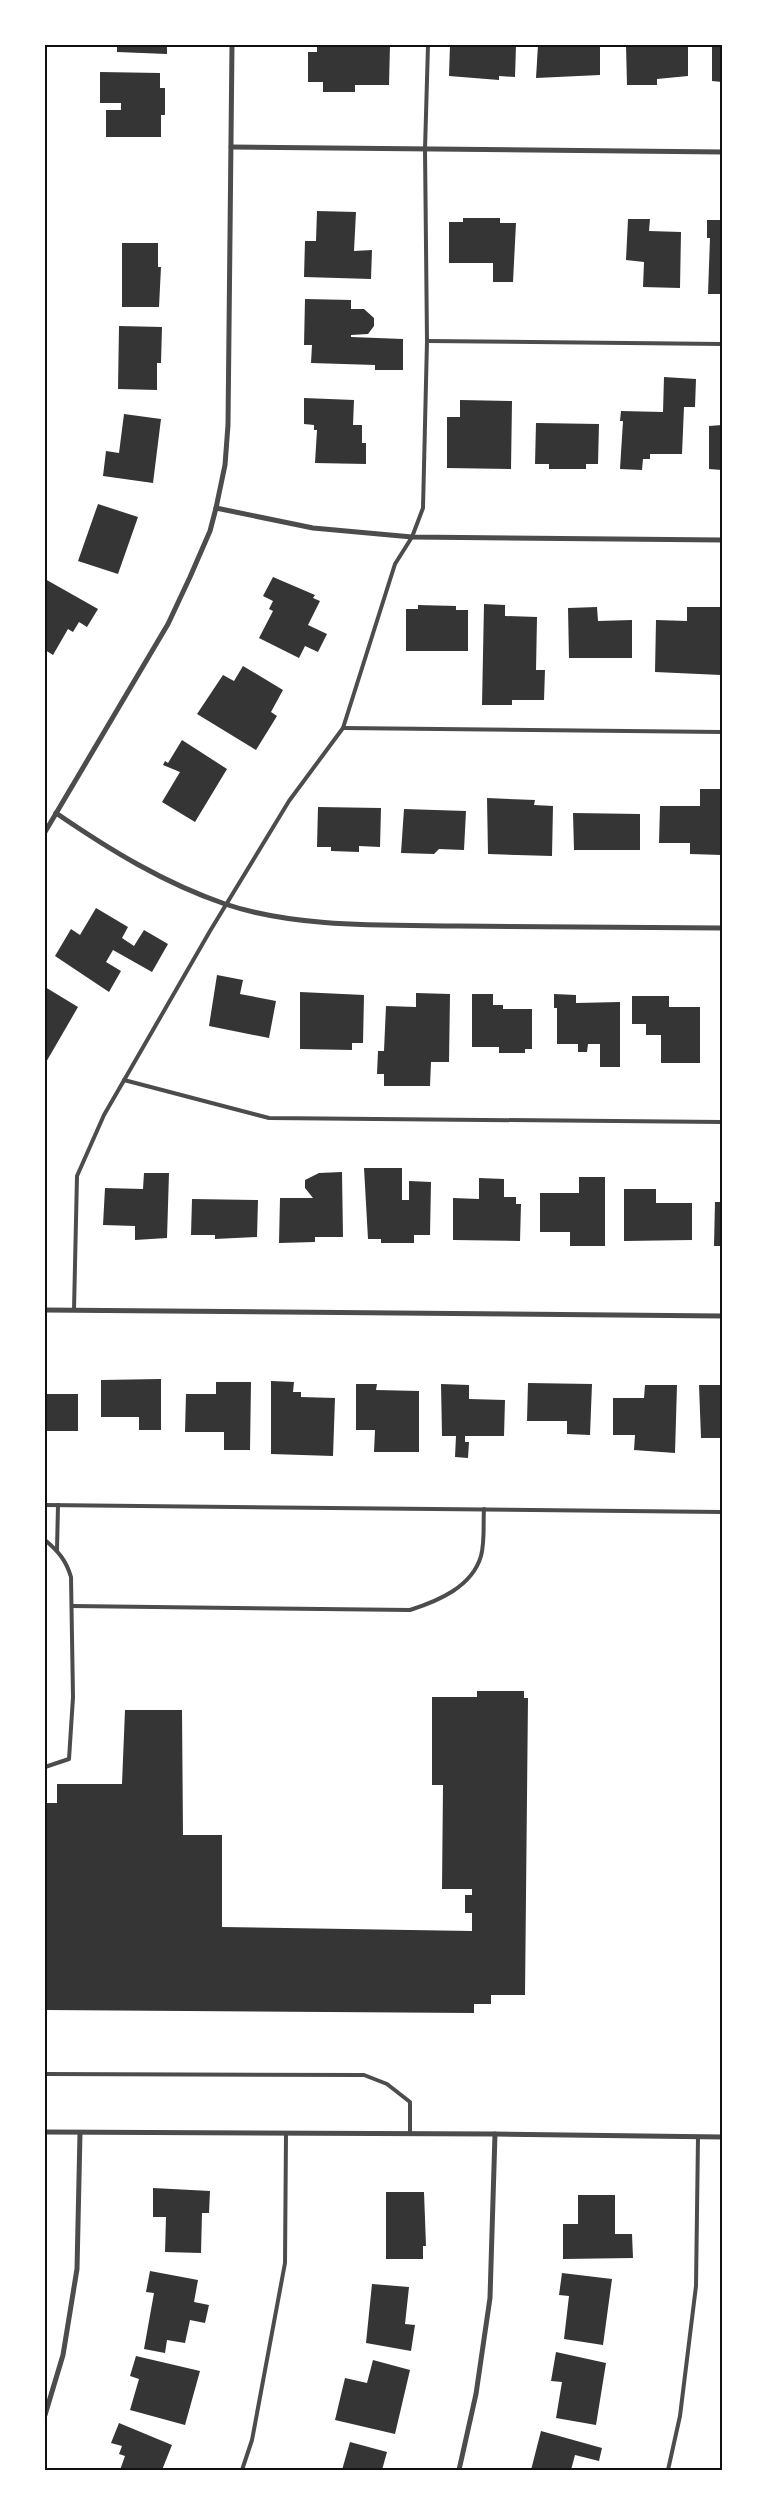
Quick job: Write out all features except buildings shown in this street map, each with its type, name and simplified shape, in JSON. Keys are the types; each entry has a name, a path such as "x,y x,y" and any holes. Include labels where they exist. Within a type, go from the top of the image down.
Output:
{"street":[{"path":"45,832 168,624 210,531 216,508 225,465 228,425 232,45"},
{"path":"231,147 722,152"},
{"path":"216,508 313,528 412,537 722,540"},
{"path":"56,813 109,849 167,881 227,904 288,918 358,925 722,928"},
{"path":"45,1310 722,1316"},
{"path":"45,2132 722,2137"},
{"path":"45,2415 63,2355 77,2269 80,2133"},
{"path":"459,2470 476,2394 490,2298 495,2134"}],"lane":[{"path":"74,1310 77,1176 104,1115 227,904 289,801 343,728 395,564 412,537 423,508 427,341 425,149 428,45"},
{"path":"427,341 722,344"},
{"path":"343,728 722,732"},
{"path":"124,1080 269,1118 722,1122"},
{"path":"45,1505 722,1512"},
{"path":"58,1505 58,1550"},
{"path":"72,1606 410,1610 434,1602 454,1591 471,1575 481,1556 484,1509"},
{"path":"45,1540 58,1550 67,1563 71,1576 73,1697 69,1758 45,1767"},
{"path":"45,2074 364,2075 387,2084 410,2102 410,2134"},
{"path":"242,2470 252,2440 285,2264 286,2133"},
{"path":"668,2470 680,2416 696,2286 698,2137"}]}
